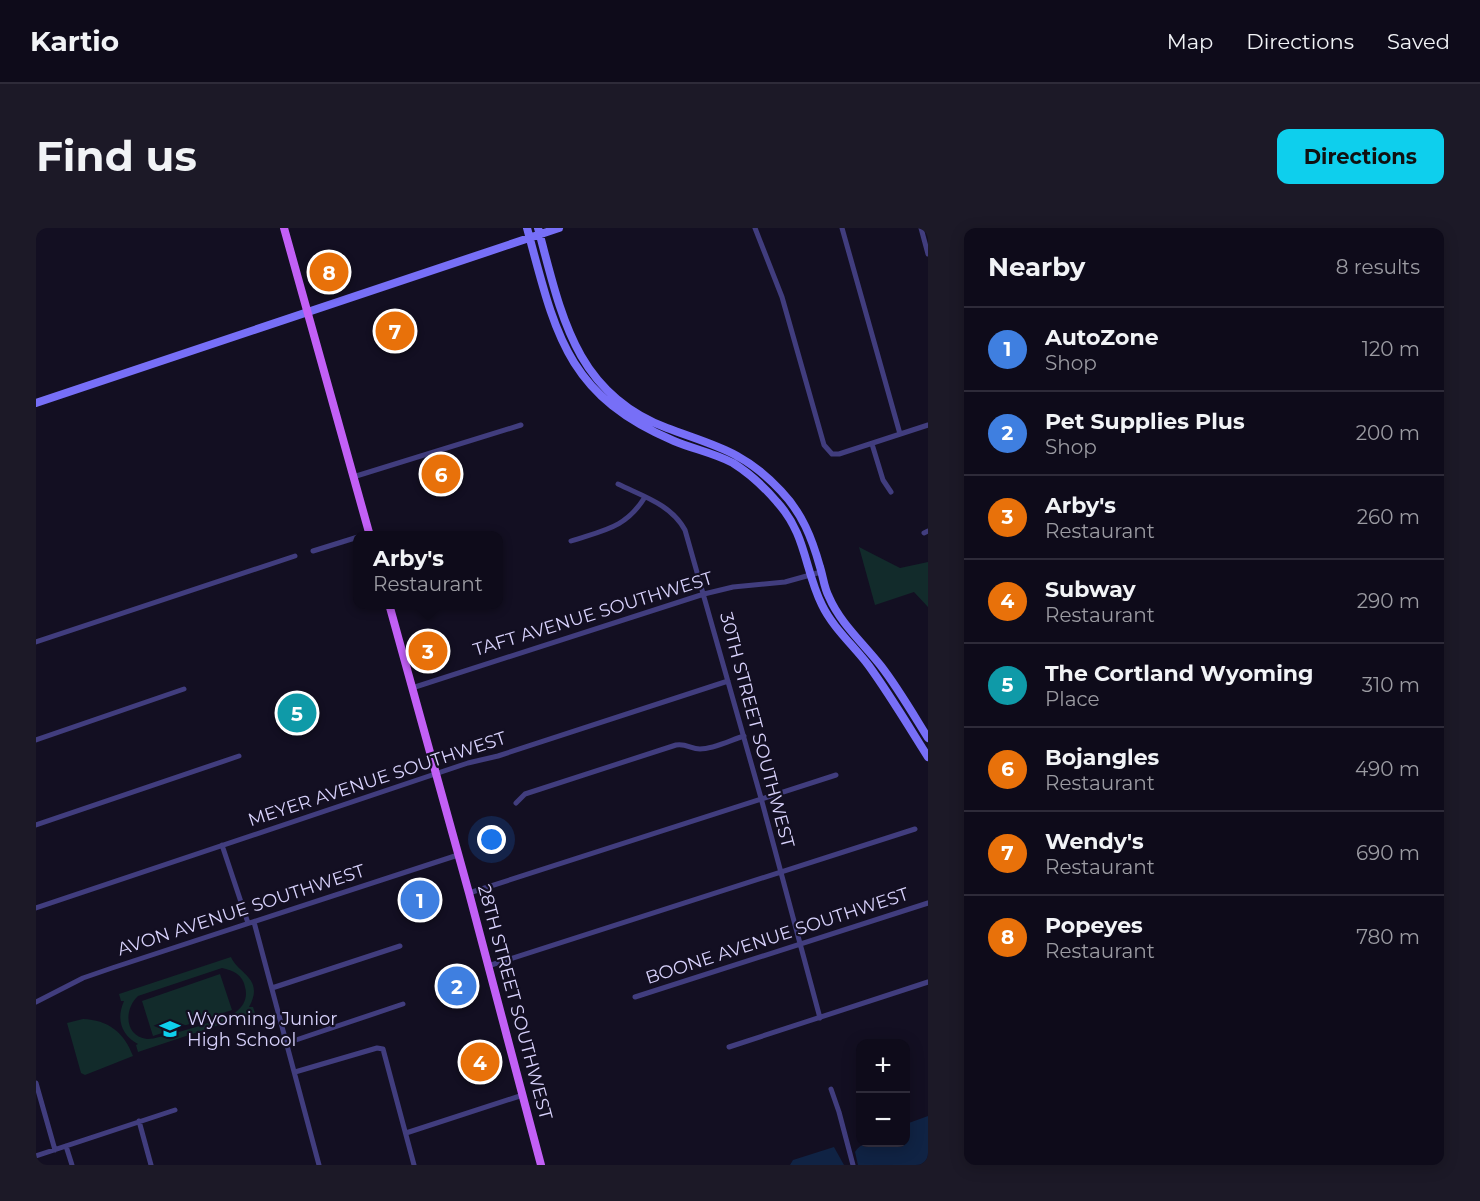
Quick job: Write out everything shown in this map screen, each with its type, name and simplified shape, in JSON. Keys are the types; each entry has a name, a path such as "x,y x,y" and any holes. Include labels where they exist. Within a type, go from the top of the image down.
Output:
{"main road":[{"path":"284,228 353,477 363,531"},
{"name":"28TH STREET SOUTHWEST","path":"390,609 541,1165"}],"street":[{"path":"527,228 551,316 580,373 618,411 633,421 676,442 734,464 777,502 791,520 799,536 822,605 879,680 928,758"},
{"path":"36,403 530,238 539,231 559,228"},
{"path":"755,228 779,288 824,445 829,452 839,454 928,425"},
{"path":"842,228 900,434"},
{"path":"921,228 928,254"},
{"path":"539,231 569,333 590,370 604,387 646,418 728,450 745,459 781,491 803,521 812,538 828,596 836,610 883,668 928,738"},
{"path":"353,477 521,425"},
{"path":"872,444 883,480 891,492"},
{"path":"758,483 764,475"},
{"name":"30TH STREET SOUTHWEST","path":"618,484 667,508 681,523 689,543 761,798 819,1018"},
{"path":"572,541 626,521 638,510 645,497"},
{"path":"313,551 353,538"},
{"path":"36,642 296,556"},
{"name":"TAFT AVENUE SOUTHWEST","path":"412,688 704,594 733,587 785,582 821,572"},
{"name":"MEYER AVENUE SOUTHWEST","path":"36,908 468,763 498,756 728,681"},
{"path":"36,740 184,689"},
{"path":"516,802 525,794 676,745 683,744 697,749 706,748 744,736"},
{"path":"36,825 238,756"},
{"path":"469,893 836,775"},
{"path":"488,966 915,829"},
{"path":"222,845 251,922 272,988 319,1165"},
{"name":"AVON AVENUE SOUTHWEST","path":"36,1002 83,978 458,855"},
{"name":"BOONE AVENUE SOUTHWEST","path":"635,997 928,903"},
{"path":"272,988 400,945"},
{"path":"729,1047 928,982"},
{"path":"287,1043 403,1004"},
{"path":"295,1072 377,1048 383,1049 414,1165"},
{"path":"36,1083 55,1150"},
{"path":"831,1089 854,1165"},
{"path":"406,1133 523,1095"},
{"path":"36,1156 175,1110"},
{"path":"139,1121 151,1165"},
{"path":"66,1146 72,1165"}],"green space":[{"path":"859,547 900,568 928,562 928,607 914,592 875,605"},
{"path":"231,957 252,983 253,997 249,1007 253,1007 255,1013 138,1052 136,1045 138,1044 124,1031 120,1020 124,1001 121,1001 119,994","holes":["222,968 240,976 244,983 245,1001 236,1012 192,1028 154,1038 139,1037 130,1028 130,1008 138,996"]},
{"path":"220,974 232,1010 153,1036 142,1001"},
{"path":"83,1019 100,1022 114,1029 125,1040 133,1056 85,1075 81,1073 67,1023"}],"water":[{"path":"928,1116 928,1165 858,1165 855,1152 859,1147 910,1147 910,1123"},
{"path":"834,1147 844,1165 790,1165 793,1160"}],"place":[{"name":"Popeyes","path":"329,272"},
{"name":"Wendy's","path":"395,331"},
{"name":"Bojangles","path":"441,474"},
{"name":"Arby's","path":"428,651"},
{"name":"The Cortland Wyoming","path":"297,713"},
{"name":"AutoZone","path":"420,900"},
{"name":"Pet Supplies Plus","path":"457,986"},
{"name":"Wyoming Junior High School","path":"170,1029"},
{"name":"Subway","path":"480,1062"}]}
